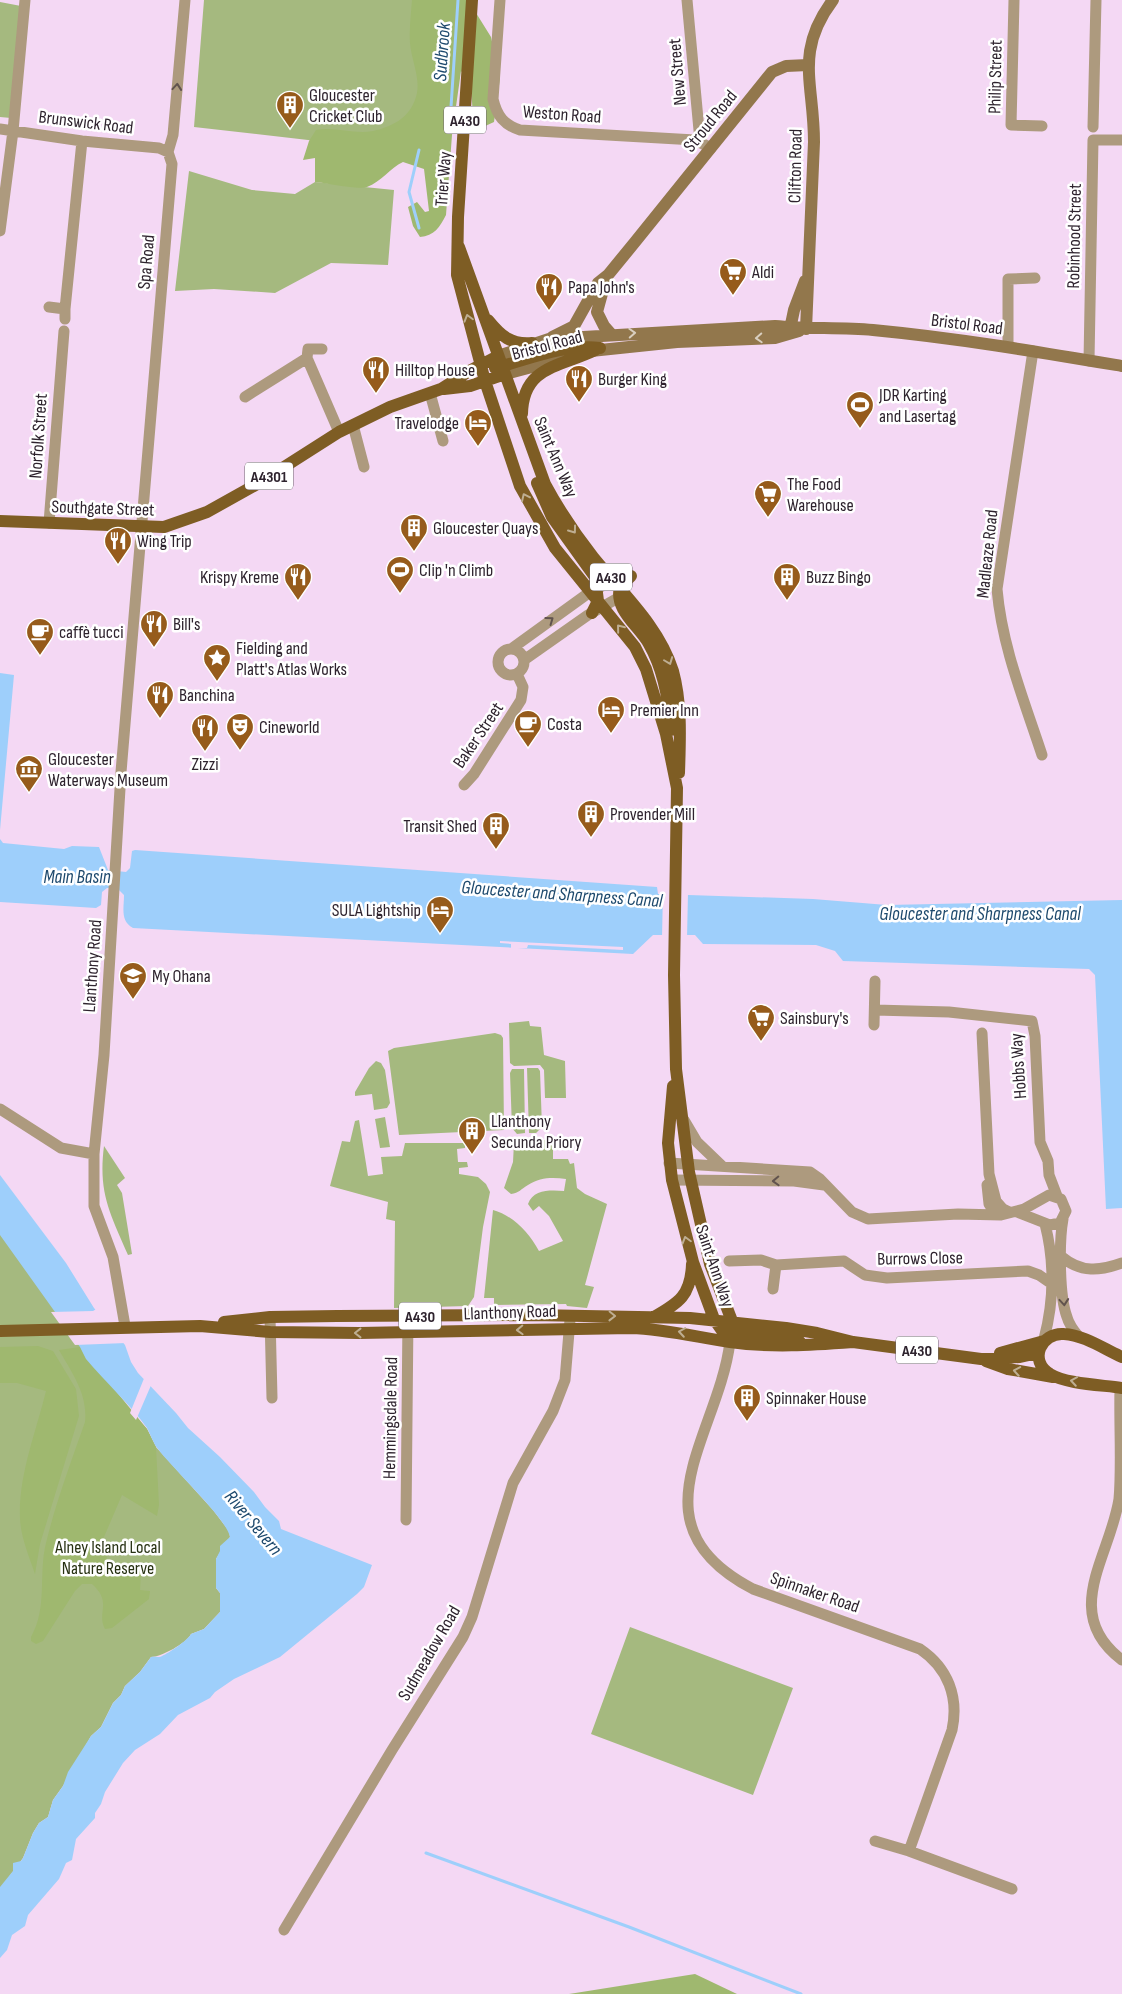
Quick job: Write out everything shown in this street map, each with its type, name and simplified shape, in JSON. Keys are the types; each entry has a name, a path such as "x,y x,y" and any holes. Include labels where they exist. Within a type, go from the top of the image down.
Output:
{"main road":[{"name":"Trier Way","path":"472,0 457,240 457,275 486,381"},
{"path":"808,65 814,32 833,0"},
{"name":"Stroud Road","path":"549,339 574,326 590,293 608,275 706,144 772,72 786,66 808,65"},
{"name":"Clifton Road","path":"806,329 810,269 814,117 808,65"},
{"name":"Trier Way","path":"457,240 502,366"},
{"name":"Clifton Road","path":"789,330 810,269"},
{"name":"Stroud Road","path":"608,275 600,296 597,312 604,326 612,334"},
{"path":"482,312 502,337 510,342 532,343"},
{"name":"Bristol Road","path":"502,366 532,343 549,339 769,326 789,330 871,330 1008,346 1122,366"},
{"name":"Bristol Road","path":"502,366 599,349 774,338 789,330"},
{"path":"596,600 595,577 562,533 545,502 533,472 525,431 522,401 527,386 533,379 551,367 599,349"},
{"name":"Southgate Street","path":"0,522 142,528 164,527 207,512 259,483 339,432 390,407 435,391 481,365 502,366"},
{"name":"Southgate Street","path":"435,391 470,386 486,381 502,366"},
{"name":"Saint Ann Way","path":"502,366 545,484 562,514 593,557 659,639 673,672 679,715 679,784 676,788"},
{"name":"Saint Ann Way","path":"486,381 510,460 529,506 555,548 635,647 646,669 666,734 676,788 674,975 676,1069 690,1181 726,1328"},
{"path":"631,576 619,590 625,613 649,644 663,680 670,721 672,767"},
{"name":"Saint Ann Way","path":"676,1069 668,1125 669,1163 672,1180 693,1262 726,1328"},
{"path":"654,1317 676,1304 685,1295 692,1276 693,1262"},
{"name":"Llanthony Road","path":"200,1326 270,1317 408,1316 570,1322 656,1329 726,1328"},
{"name":"Llanthony Road","path":"123,1327 200,1326 270,1332 408,1332 654,1317"},
{"name":"A430","path":"654,1317 726,1328 817,1333 853,1342 981,1358 1020,1357 1038,1353"},
{"name":"A430","path":"0,1331 123,1327"},
{"path":"726,1328 807,1345 853,1342"},
{"path":"981,1358 1044,1340 1052,1335 1062,1334 1079,1337 1122,1357"},
{"path":"1044,1340 1038,1353 1040,1365 1055,1377"},
{"name":"A430","path":"981,1358 1008,1369 1121,1388"}],"street":[{"path":"0,231 13,130 25,0"},
{"name":"Spa Road","path":"142,528 172,164 168,152 173,136 184,0"},
{"name":"Weston Road","path":"500,0 493,99 495,108 504,123 520,130 706,144"},
{"name":"New Street","path":"687,0 706,144"},
{"name":"Philip Street","path":"1014,0 1011,125 1042,126"},
{"path":"1094,127 1096,0"},
{"name":"Brunswick Road","path":"0,129 82,141 159,148 168,152"},
{"name":"Robinhood Street","path":"1089,361 1093,140 1122,140"},
{"path":"49,307 65,314 82,141"},
{"path":"1008,346 1008,279 1035,278"},
{"name":"Norfolk Street","path":"49,523 67,351 64,331"},
{"path":"322,349 308,348 307,358 339,432"},
{"name":"Madleaze Road","path":"1033,351 997,589 1000,621 1006,650 1042,755"},
{"path":"245,397 307,358"},
{"path":"435,391 443,441"},
{"path":"353,425 364,467"},
{"name":"Llanthony Road","path":"123,1327 113,1257 94,1206 94,1154 104,1054 116,851 142,528"},
{"path":"511,649 519,652 524,660 524,667 518,674 506,674 498,663 502,652 511,649 596,600 619,590"},
{"path":"524,660 596,600 619,590"},
{"name":"Baker Street","path":"464,785 474,774 521,700 523,687 518,674"},
{"path":"874,1025 875,981"},
{"name":"Hobbs Way","path":"875,1010 948,1012 1032,1021 1035,1041 1040,1142 1048,1161 1049,1175 1057,1196"},
{"path":"982,1033 989,1174 987,1197 995,1213"},
{"path":"0,1109 60,1148 94,1154"},
{"path":"681,1114 696,1142 722,1167"},
{"path":"669,1163 752,1170 802,1170 816,1176 848,1209 862,1218 1000,1214 1013,1212 1048,1195 1057,1196 1066,1206 1056,1257 1058,1283 1066,1317 1079,1337"},
{"path":"989,1174 996,1201 1003,1209 1055,1225 1064,1219"},
{"path":"1049,1175 1036,1211 1056,1257 1083,1269 1109,1268 1122,1263"},
{"path":"672,1180 803,1181 824,1185"},
{"path":"958,1214 979,1205 987,1197"},
{"name":"Burrows Close","path":"729,1261 761,1260 776,1265 844,1262 865,1275 887,1278 1028,1271 1056,1257"},
{"path":"774,1289 776,1265"},
{"path":"1044,1340 1058,1283 1083,1269"},
{"path":"1028,1271 1058,1283"},
{"name":"Hemmingsdale Road","path":"406,1520 408,1316"},
{"path":"270,1317 272,1398"},
{"name":"Sudmeadow Road","path":"284,1930 392,1750 463,1637 472,1617 513,1483 553,1412 565,1380 570,1322"},
{"name":"Spinnaker Road","path":"726,1328 725,1370 688,1486 686,1500 692,1528 713,1560 730,1577 753,1589 906,1642 929,1655 944,1674 954,1701 955,1715 952,1730 909,1851"},
{"path":"1121,1388 1119,1496 1115,1520 1093,1584 1090,1614 1099,1635 1122,1660"},
{"path":"874,1841 909,1851 1010,1888"}],"green space":[{"path":"204,0 444,0 430,119 334,143 194,127"},
{"path":"412,0 468,0 491,37 500,78 494,122 483,127 473,118 471,85 461,71 452,135 446,215 436,230 429,235 420,237 413,226 408,207 417,202 425,212 429,211 424,169 403,162 372,185 357,188 315,182 315,158 303,160 309,141 316,130 373,131 395,123 407,114 415,101 418,87 410,43"},
{"path":"0,2 21,6 11,118 0,117"},
{"path":"189,171 252,190 295,194 315,182 394,190 388,265 331,263 275,293 214,289 175,291"},
{"path":"529,1021 530,1026 541,1027 544,1055 565,1061 566,1098 545,1098 544,1070 540,1065 514,1066 510,1063 509,1023"},
{"path":"495,1033 503,1038 504,1130 399,1135 388,1051 394,1048"},
{"path":"376,1061 381,1063 385,1070 390,1103 387,1108 374,1110 372,1094 355,1096 355,1092 369,1068"},
{"path":"527,1068 538,1068 540,1071 542,1127 536,1133 529,1133"},
{"path":"512,1069 524,1069 525,1133 517,1134 512,1128 510,1073"},
{"path":"385,1117 390,1147 380,1148 375,1119"},
{"path":"359,1120 368,1176 383,1174 381,1157 402,1156 405,1143 465,1143 465,1148 457,1149 458,1162 467,1162 468,1167 459,1168 459,1174 478,1177 486,1184 490,1192 483,1227 474,1297 468,1306 394,1308 395,1221 386,1219 388,1202 330,1186 342,1141 350,1142 355,1121"},
{"path":"546,1140 546,1143 553,1142 553,1159 568,1159 570,1164 574,1163 577,1188 585,1194 607,1204 585,1285 594,1287 587,1308 567,1306 566,1304 494,1305 494,1298 484,1298 493,1210 508,1216 520,1226 539,1251 563,1241 549,1216 539,1206 533,1211 528,1204 530,1199 538,1193 564,1191 566,1179 542,1179 511,1194 504,1188 513,1162 514,1143"},
{"path":"104,1146 125,1178 117,1185 122,1193 132,1254 128,1255 111,1214 104,1190"},
{"name":"Alney Island Local Nature Reserve","path":"0,1234 123,1402 147,1429 156,1447 213,1510 229,1531 230,1537 216,1559 216,1588 220,1593 220,1612 204,1629 191,1634 189,1638 173,1649 161,1655 151,1657 140,1672 125,1686 121,1695 113,1703 101,1727 91,1736 53,1800 48,1817 39,1823 33,1833 23,1858 0,1889"},
{"path":"38,1346 53,1351 76,1389 79,1416 40,1544 35,1574 22,1533 20,1503 25,1470 46,1391 17,1383 0,1383 0,1347"},
{"path":"80,1347 147,1429 156,1447 159,1505 157,1516 122,1495 98,1551 107,1552 106,1570 141,1572 140,1590 150,1591 149,1599 112,1628 105,1629 102,1617 102,1597 92,1584 82,1584 75,1591 43,1641 36,1644 31,1641 31,1637 36,1626 41,1603 46,1543 59,1497 85,1422 82,1393 59,1350"},
{"path":"630,1627 793,1688 753,1795 591,1734"},
{"path":"695,1974 737,1994 569,1994"}],"water":[{"path":"0,673 14,675 0,830"},
{"path":"0,839 3,843 64,849 72,846 99,847 108,870 126,872 130,868 132,851 135,850 657,887 658,894 813,899 887,905 1122,900 1122,1208 1106,1209 1095,975 1089,969 843,961 835,951 816,945 703,944 695,935 653,935 633,954 133,928 124,918 124,895 118,889 107,888 102,892 101,905 96,908 0,902"},
{"name":"River Severn","path":"0,1175 66,1263 94,1308 125,1345 131,1362 138,1373 188,1428 254,1492 279,1521 281,1529 372,1565 364,1587 357,1594 280,1657 234,1679 215,1692 210,1698 178,1715 160,1734 135,1750 123,1763 105,1792 101,1804 95,1813 95,1818 76,1839 72,1860 66,1863 59,1879 28,1915 25,1926 12,1935 7,1950 0,1958 0,1887 13,1871 13,1863 21,1861 23,1858 39,1823 48,1817 53,1800 63,1786 68,1772 91,1736 101,1727 113,1703 121,1695 125,1686 140,1672 151,1657 161,1657 186,1640 191,1634 204,1629 220,1612 220,1593 216,1588 216,1559 220,1546 230,1537 227,1529 210,1506 158,1449 140,1419 86,1359 80,1347 0,1235"}],"pier":[{"path":"663,892 688,893 687,938 662,937"},
{"path":"500,941 623,947 623,950 528,945 527,948 511,948 511,944 524,945 500,943"},
{"path":"98,1308 126,1343 75,1345 51,1312 93,1311"},
{"path":"145,1376 152,1383 136,1420 130,1413"}],"waterway":[{"name":"Sudbrook","path":"451,107 458,0"},
{"name":"Sudbrook","path":"419,150 409,192 419,228"},
{"path":"426,1853 629,1927 801,1994"}],"place":[{"name":"Gloucester Cricket Club","path":"290,129"},
{"name":"Aldi","path":"733,296"},
{"name":"Papa John's","path":"549,311"},
{"name":"Hilltop House","path":"376,394"},
{"name":"Burger King","path":"579,403"},
{"name":"JDR Karting and Lasertag","path":"860,429"},
{"name":"Travelodge","path":"478,447"},
{"name":"The Food Warehouse","path":"768,518"},
{"name":"Gloucester Quays","path":"414,552"},
{"name":"Wing Trip","path":"118,565"},
{"name":"Clip 'n Climb","path":"400,594"},
{"name":"Krispy Kreme","path":"298,601"},
{"name":"Buzz Bingo","path":"787,601"},
{"name":"Bill's","path":"154,648"},
{"name":"caffè tucci","path":"40,656"},
{"name":"Fielding and Platt's Atlas Works","path":"217,682"},
{"name":"Banchina","path":"160,719"},
{"name":"Premier Inn","path":"611,734"},
{"name":"Costa","path":"528,748"},
{"name":"Cineworld","path":"240,751"},
{"name":"Zizzi","path":"205,752"},
{"name":"Gloucester Waterways Museum","path":"29,793"},
{"name":"Provender Mill","path":"591,838"},
{"name":"Transit Shed","path":"496,850"},
{"name":"SULA Lightship","path":"440,934"},
{"name":"My Ohana","path":"133,1000"},
{"name":"Sainsbury's","path":"761,1042"},
{"name":"Llanthony Secunda Priory","path":"472,1155"},
{"name":"Spinnaker House","path":"747,1422"}],"water label":[{"name":"Main Basin","path":"77,876"},
{"name":"Gloucester and Sharpness Canal","path":"562,893"},
{"name":"Gloucester and Sharpness Canal","path":"980,913"}]}
